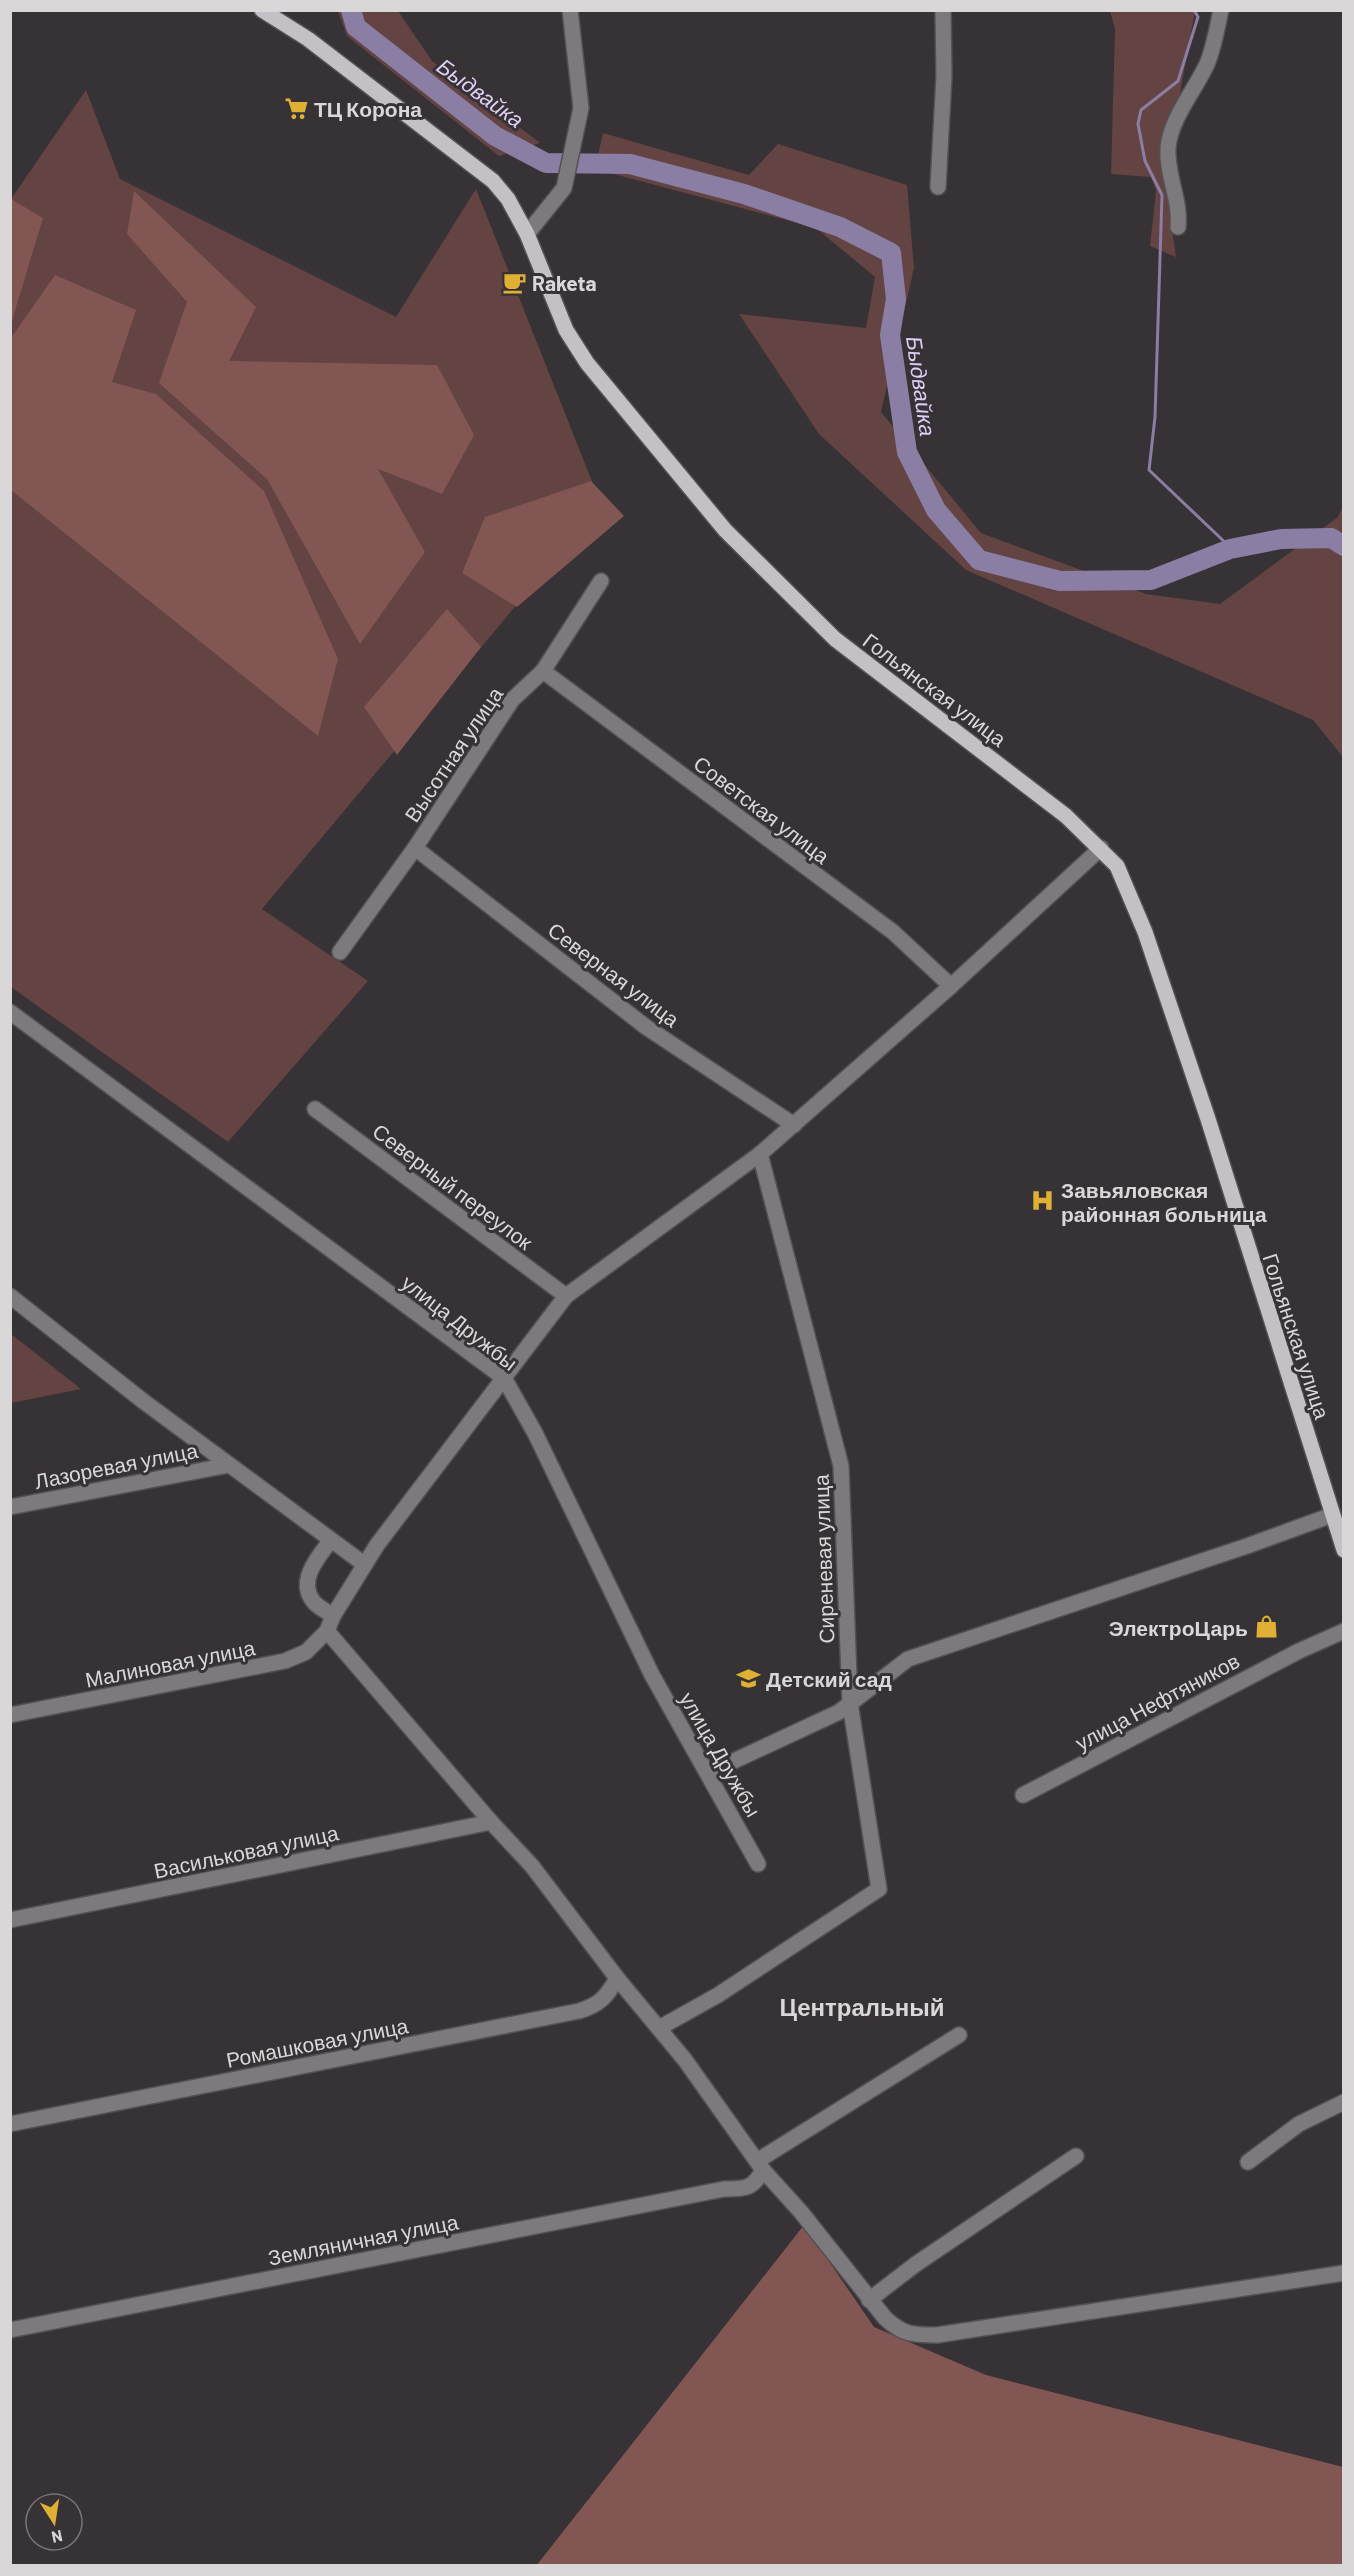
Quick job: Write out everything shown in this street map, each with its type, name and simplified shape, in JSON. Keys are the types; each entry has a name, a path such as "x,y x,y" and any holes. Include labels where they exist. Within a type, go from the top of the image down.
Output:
{"main road":[{"name":"Гольянская улица","path":"262,10 308,39 493,181 508,199 527,234 566,330 587,363 725,530 835,639 1066,816 1117,866 1145,932 1208,1119 1344,1550"}],"street":[{"path":"527,234 564,188 581,108 570,10"},
{"path":"938,187 944,76 943,10"},
{"path":"1178,228 1180,210 1169,178 1168,145 1175,124 1208,62 1221,10"},
{"name":"Высотная улица","path":"340,952 415,848 512,700 543,671 601,581"},
{"name":"Советская улица","path":"543,671 893,932 951,986"},
{"name":"Северная улица","path":"415,848 646,1027 794,1125"},
{"path":"1101,848 951,986 760,1154 566,1296 364,1564 333,1616 327,1631 490,1822 532,1866 617,1978 659,2028 760,2165 801,2212 869,2300 899,2331 937,2335 1344,2273"},
{"name":"улица Дружбы","path":"10,1012 504,1378 536,1433 652,1675 758,1863"},
{"name":"Северный переулок","path":"315,1109 566,1296"},
{"name":"Сиреневая улица","path":"659,2028 718,1995 879,1889 850,1703 841,1466 760,1154"},
{"path":"10,1296 229,1465 364,1564"},
{"name":"Лазоревая улица","path":"10,1507 229,1465"},
{"path":"708,1773 839,1712 908,1659 1247,1546 1332,1515"},
{"path":"331,1540 310,1569 307,1586 313,1601 333,1616"},
{"name":"Малиновая улица","path":"10,1715 285,1661 306,1652 327,1631"},
{"name":"улица Нефтяников","path":"1023,1795 1299,1651 1344,1631"},
{"name":"Васильковая улица","path":"10,1920 490,1822"},
{"name":"Ромашковая улица","path":"10,2124 579,2011 597,2006 609,1993 617,1978"},
{"name":"Земляничная улица","path":"10,2330 724,2189 747,2189 754,2185 760,2165 959,2035"},
{"path":"1248,2162 1299,2124 1344,2102"},
{"path":"869,2300 916,2264 1076,2156"}],"shaded area":[{"path":"338,11 398,11 432,61 540,143 499,156 347,36"},
{"path":"1110,11 1195,11 1165,176 1176,257 1150,246 1156,191 1151,177 1111,174 1115,29"},
{"path":"86,90 120,179 396,317 476,189 601,504 262,909 368,981 228,1142 11,987 11,199"},
{"path":"603,133 749,175 778,144 907,185 914,268 881,412 981,533 1146,594 1220,604 1338,517 1343,506 1343,757 1313,720 966,570 819,434 739,314 866,328 875,277 816,228 595,169"},
{"path":"134,191 256,307 229,361 437,365 474,435 442,494 378,469 425,552 360,644 267,479 159,383 187,302 127,234"},
{"path":"11,199 43,218 11,324 10,201"},
{"path":"55,275 136,310 112,382 156,394 264,491 338,659 318,736 11,490 11,338"},
{"path":"591,481 624,516 517,607 462,573 485,517"},
{"path":"447,609 481,647 397,755 364,707"},
{"path":"11,1334 81,1389 11,1403"},
{"path":"804,2225 874,2327 986,2375 1343,2467 1343,2565 536,2566"}],"waterway":[{"name":"Быдвайка","path":"351,10 356,27 495,136 546,163 630,164 744,194 840,227 891,253 896,299 890,335 907,452 936,510 979,560 1060,581 1151,580 1230,549 1281,539 1331,538 1344,546"},
{"path":"1194,10 1198,17 1178,81 1141,110 1138,124 1145,161 1162,195 1155,417 1149,470 1232,549"}],"place":[{"name":"ТЦ Корона","path":"296,108"},
{"name":"Raketa","path":"514,282"},
{"name":"Завьяловская районная больница","path":"1043,1201"},
{"name":"ЭлектроЦарь","path":"1266,1627"},
{"name":"Детский сад","path":"748,1678"}],"district":[{"name":"Центральный","path":"862,2006"}]}
